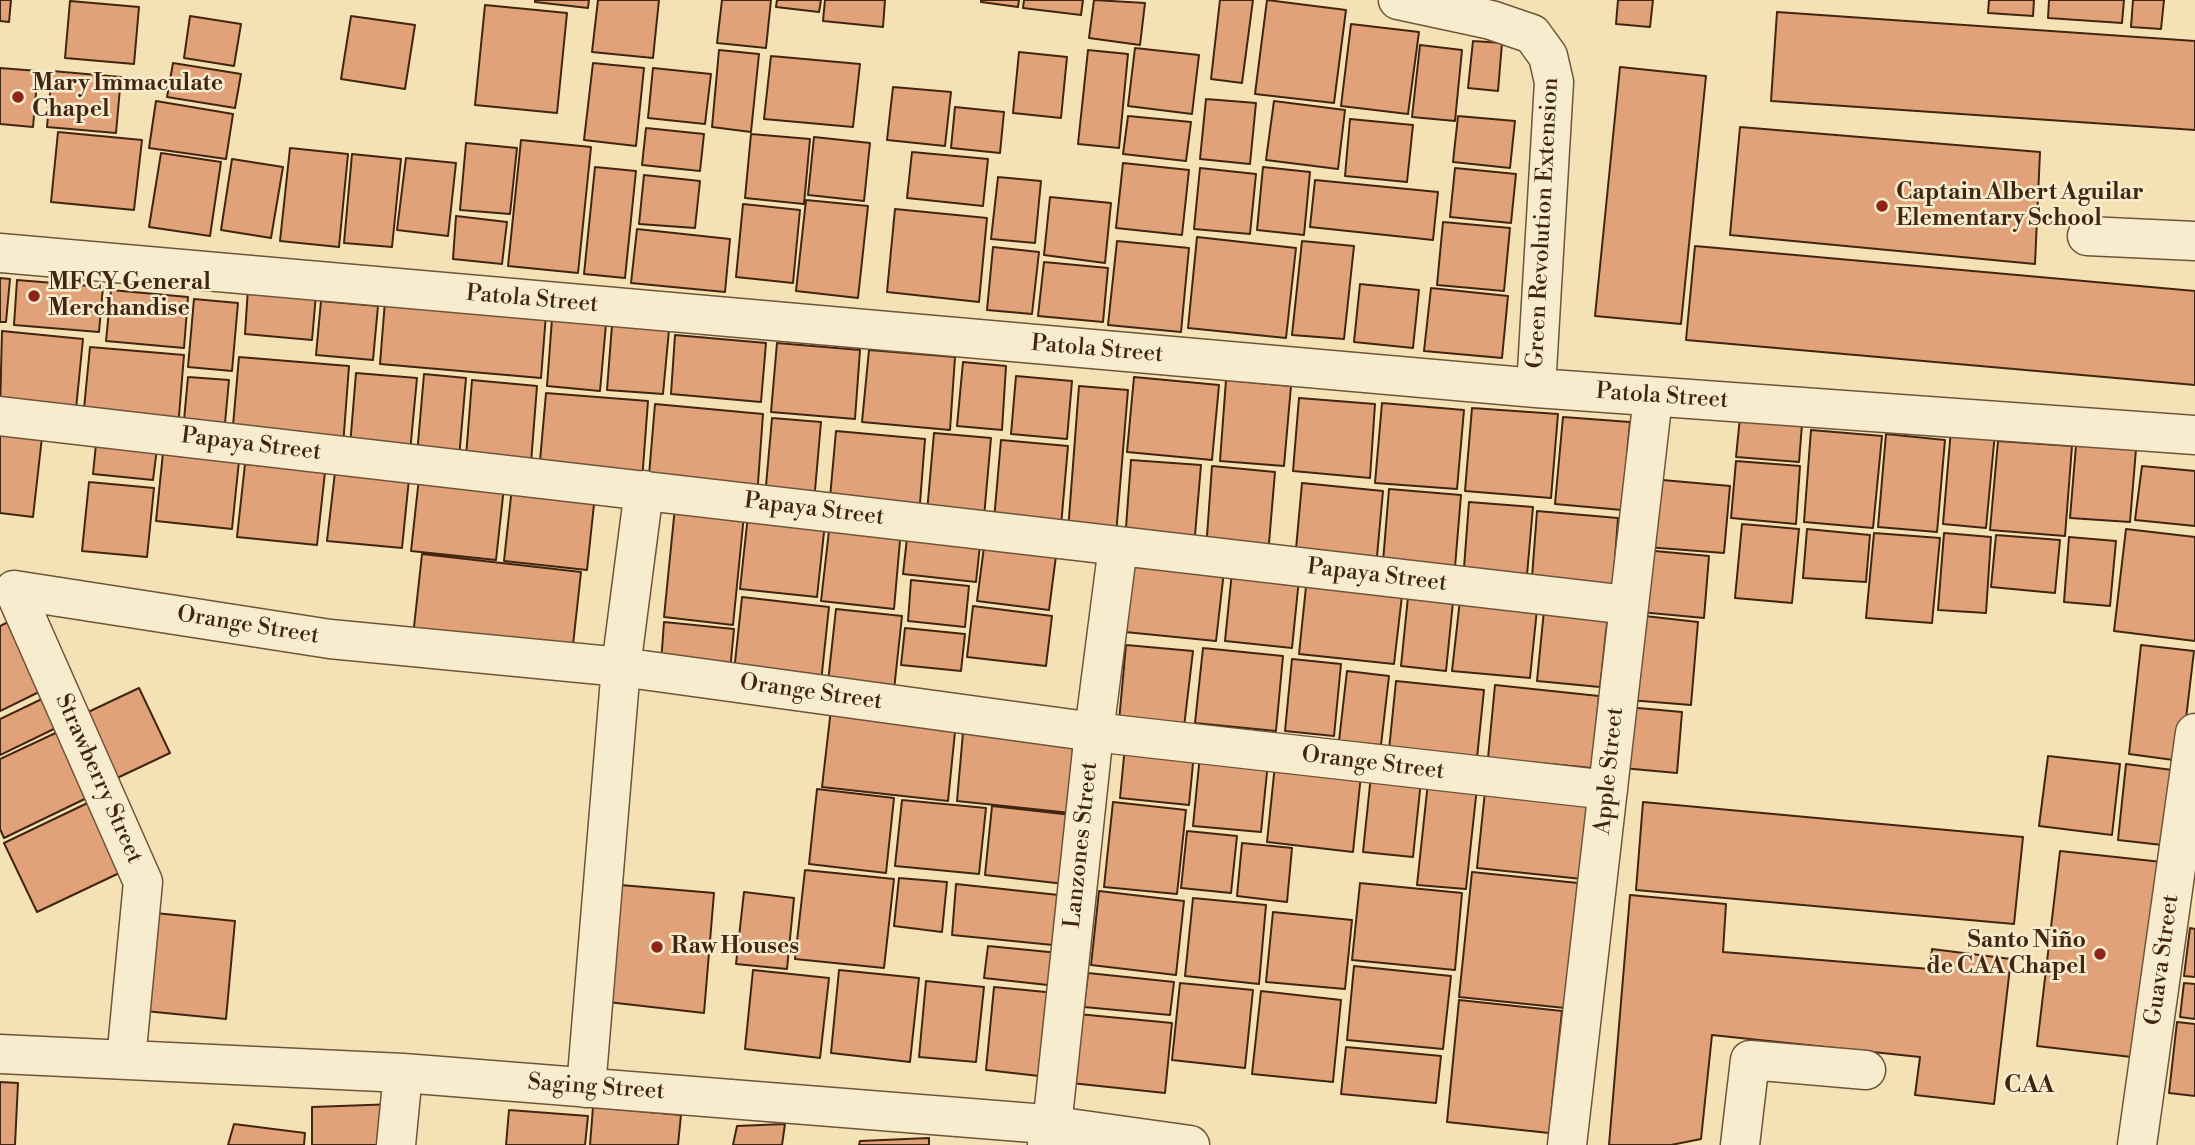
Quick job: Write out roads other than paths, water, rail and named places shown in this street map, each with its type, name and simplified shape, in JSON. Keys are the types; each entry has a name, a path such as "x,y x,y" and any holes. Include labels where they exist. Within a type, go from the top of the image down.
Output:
{"street":[{"name":"Green Revolution Extension","path":"1398,0 1493,10 1532,34 1548,56 1554,82 1536,388"},
{"path":"2087,236 2195,242"},
{"name":"Patola Street","path":"0,253 1536,388 2195,435"},
{"name":"Apple Street","path":"1567,1145 1653,397"},
{"name":"Papaya Street","path":"0,416 1628,605"},
{"path":"586,1088 621,667 645,490"},
{"name":"Lanzones Street","path":"1050,1135 1094,732 1118,546"},
{"name":"Orange Street","path":"14,590 330,639 621,667 1094,732 1608,790"},
{"name":"Strawberry Street","path":"14,590 143,882 127,1059"},
{"name":"Guava Street","path":"2137,1145 2195,733"},
{"name":"Saging Street","path":"0,1054 403,1073 586,1088 1050,1135 1190,1145"},
{"path":"1740,1145 1750,1060 1866,1070"},
{"path":"396,1145 403,1073"}],"place":[{"name":"Mary Immaculate Chapel","path":"18,97"},
{"name":"Captain Albert Aguilar Elementary School","path":"1882,206"},
{"name":"MFCY General Merchandise","path":"34,296"},
{"name":"Raw Houses","path":"657,947"},
{"name":"Santo Niño de CAA Chapel","path":"2100,954"}],"district":[{"name":"CAA","path":"2029,1086"}]}
